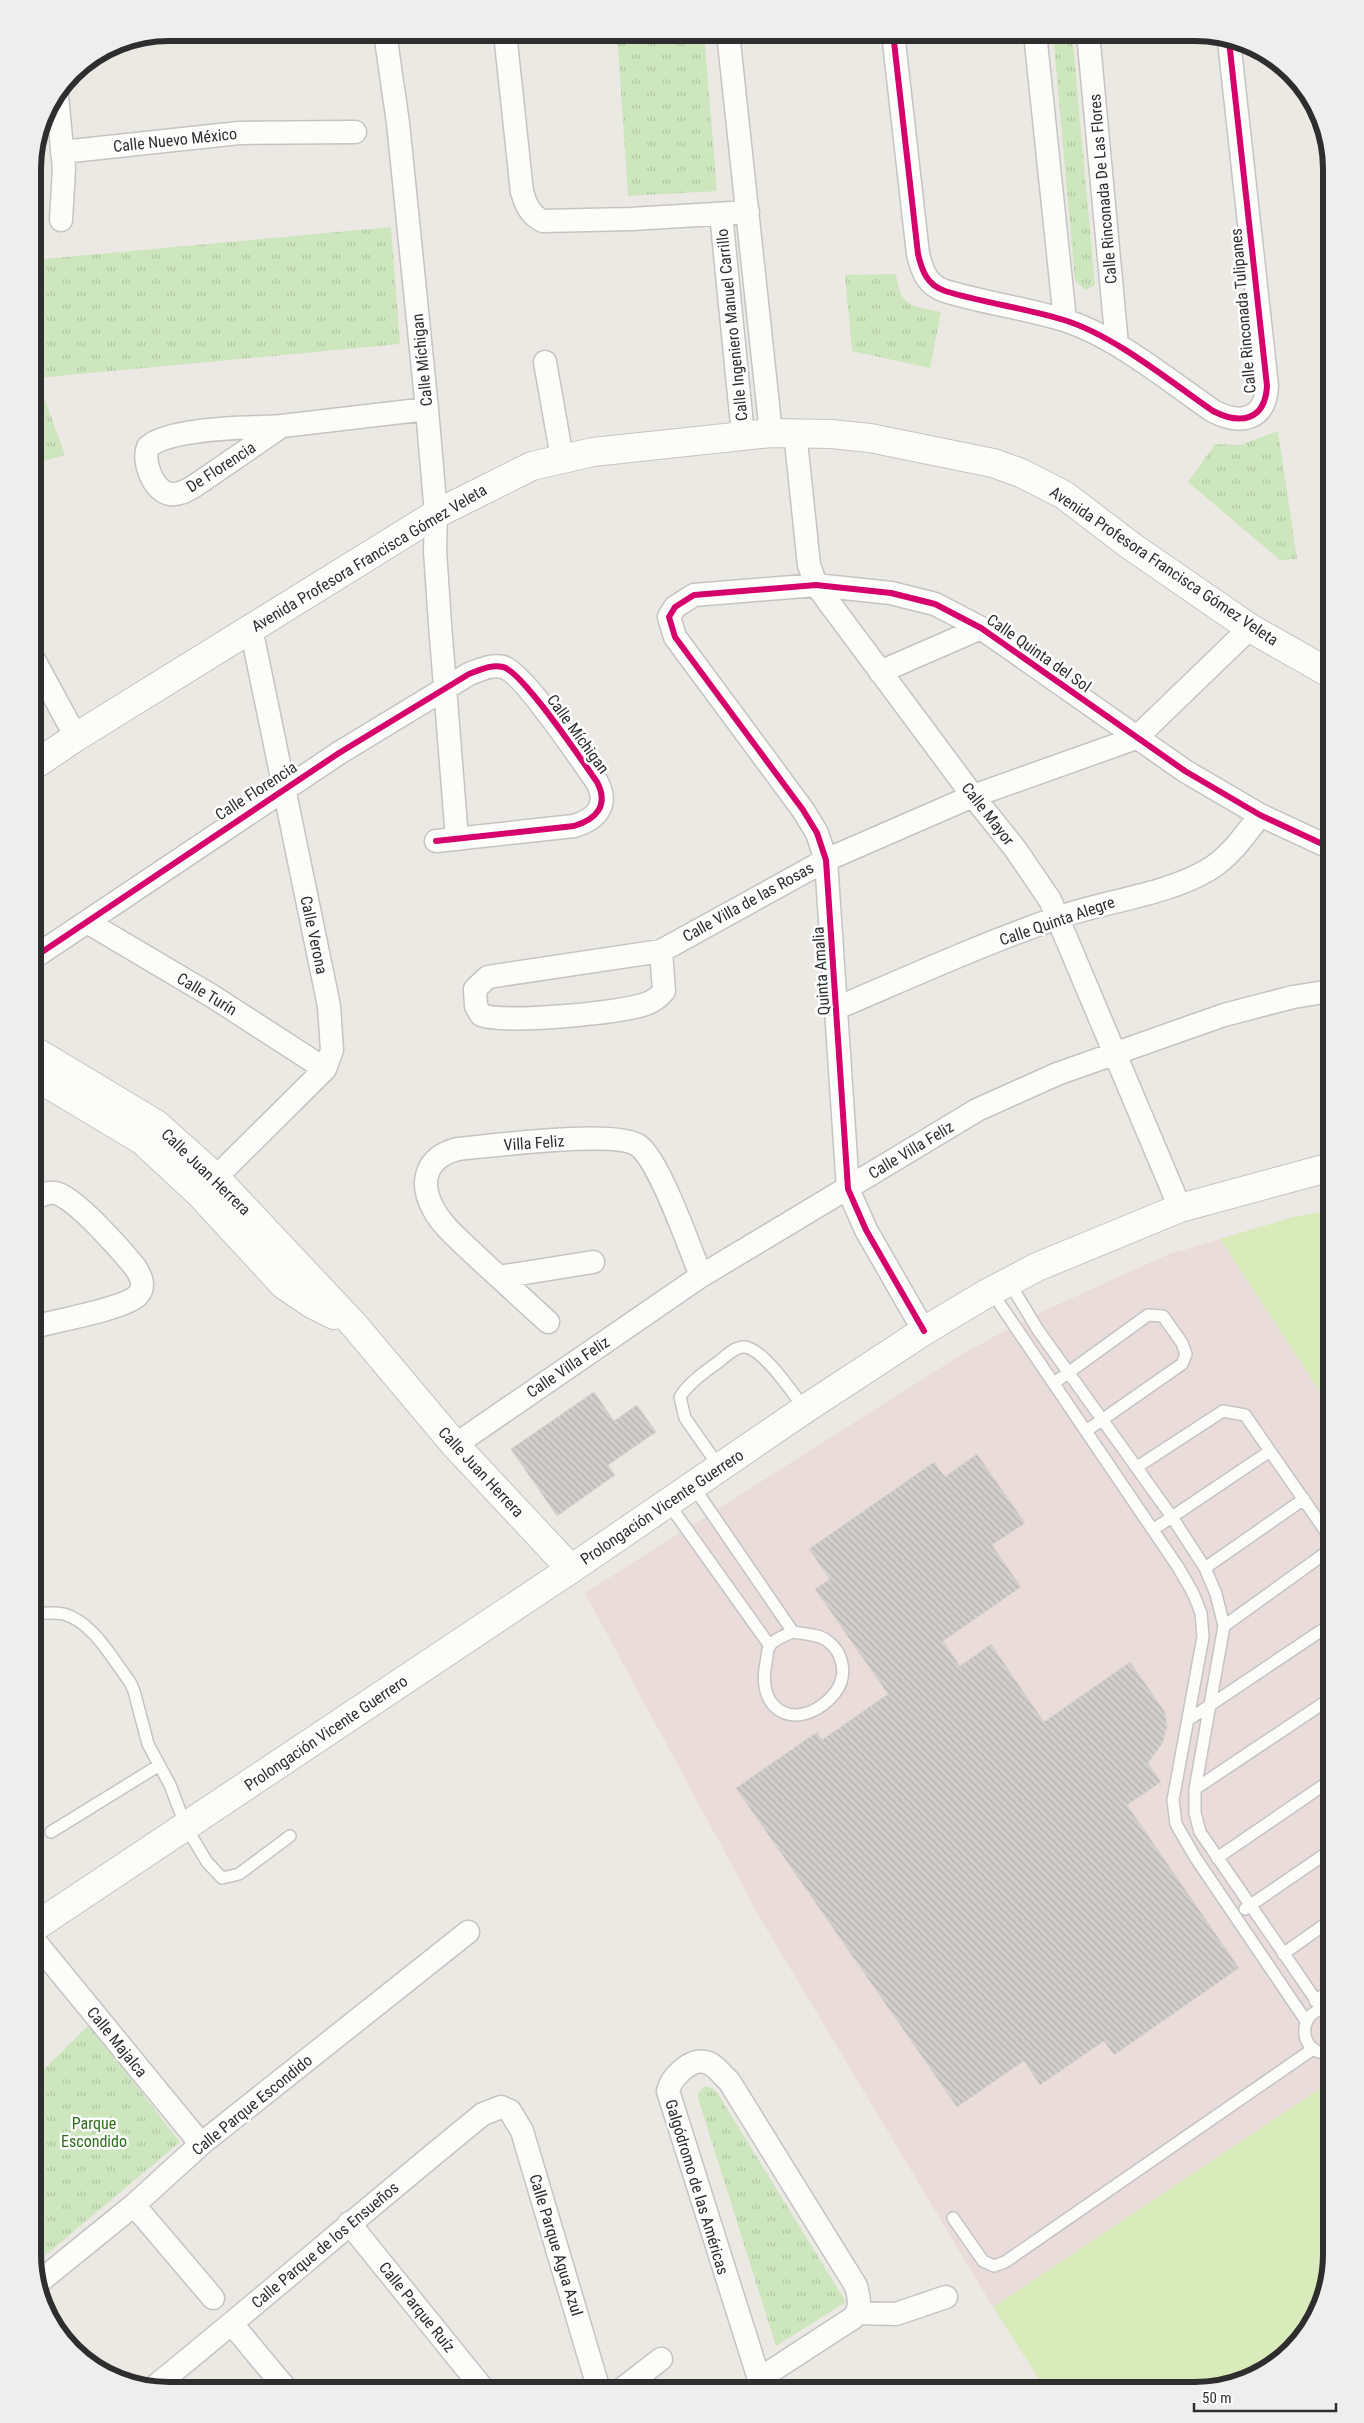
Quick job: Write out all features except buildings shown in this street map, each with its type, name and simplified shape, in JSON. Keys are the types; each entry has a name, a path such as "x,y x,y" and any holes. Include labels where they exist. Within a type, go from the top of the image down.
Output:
{"street":[{"name":"Calle Míchigan","path":"386,41 398,122 436,514 435,551 446,689 447,839 574,826 591,819 603,798 597,782 522,681 504,667"},
{"name":"Calle Ingeniero Manuel Carrillo","path":"506,41 522,192 525,204 536,218 543,221 631,219 748,212"},
{"name":"Calle Ingeniero Manuel Carrillo","path":"729,42 748,212 783,433"},
{"path":"894,42 918,254 921,269 926,279 944,291 1065,320 1117,345"},
{"path":"1036,42 1065,320"},
{"name":"Calle Rinconada De Las Flores","path":"1089,42 1117,345"},
{"name":"Calle Rinconada Tulipanes","path":"1117,345 1226,417 1241,419 1252,417 1262,407 1266,399 1266,376 1230,46"},
{"path":"58,105 62,152 61,220"},
{"name":"Calle Nuevo México","path":"62,152 239,133 355,132"},
{"name":"Calle Ingeniero Manuel Carrillo","path":"721,214 743,436"},
{"path":"545,362 562,458"},
{"name":"De Florencia","path":"282,426 193,487 177,494 164,492 155,482 146,463 148,447 165,437 211,430 282,426 427,409"},
{"name":"Avenida Profesora Francisca Gómez Veleta","path":"42,760 436,514 532,466 562,458 743,436 783,433 831,434 906,444 993,463 1021,473 1064,496 1131,546 1250,628 1323,669"},
{"name":"Calle Mayor","path":"783,433 809,565 816,585 973,796 1042,885 1058,917 1180,1208"},
{"name":"Calle Quinta del Sol","path":"675,638 670,617 675,607 694,596 816,585 891,593 935,604 980,628 1185,771 1260,815 1323,844"},
{"name":"Calle Verona","path":"251,628 329,1006 332,1050 326,1069"},
{"name":"Calle Quinta del Sol","path":"880,672 980,628"},
{"name":"Calle Villa de las Rosas","path":"661,951 664,991 659,998 645,1005 605,1012 555,1016 493,1017 481,1015 476,1006 475,990 488,977 661,951 826,860 973,796 1136,738 1250,628"},
{"name":"Quinta Amalia","path":"675,638 804,810 817,833 826,860 848,1189 866,1230 924,1331"},
{"name":"Calle Florencia","path":"42,952 339,753 470,674 484,668 504,667"},
{"path":"42,674 76,737"},
{"name":"Calle Quinta Alegre","path":"837,1008 952,959 1058,917 1180,882 1207,870 1231,852 1260,815"},
{"name":"Calle Turín","path":"86,922 212,996 326,1069"},
{"name":"Calle Villa Feliz","path":"455,1445 701,1276 977,1110 1015,1092 1115,1052 1224,1015 1293,997 1323,992"},
{"name":"Calle Juan Herrera","path":"42,1055 156,1124 208,1185 355,1326 455,1445 571,1569"},
{"path":"208,1185 326,1069"},
{"name":"Calle Juan Herrera","path":"42,1080 143,1141 208,1185"},
{"name":"Villa Feliz","path":"548,1322 446,1226 435,1212 426,1187 428,1169 437,1158 458,1149 614,1138 638,1145 646,1153 666,1192 701,1276"},
{"name":"Prolongación Vicente Guerrero","path":"41,1922 186,1827 571,1569 805,1409 924,1331 1000,1287 1090,1244 1180,1208 1323,1168"},
{"path":"41,1325 116,1306 138,1296 143,1286 141,1277 128,1258 72,1202 55,1193 42,1196"},
{"path":"499,1277 593,1262"},
{"name":"Calle Parque Escondido","path":"44,2278 134,2205 201,2144 468,1932"},
{"name":"Calle Majalca","path":"41,1950 201,2144"},
{"name":"Galgódromo de las Américas","path":"761,2382 668,2091 670,2082 680,2072 696,2062 703,2061 711,2064 729,2081 856,2286 858,2308"},
{"name":"Calle Parque de los Ensueños","path":"162,2381 232,2324 349,2223 483,2114 501,2107"},
{"name":"Calle Parque Agua Azul","path":"501,2107 510,2111 522,2131 596,2381"},
{"path":"134,2205 213,2298"},
{"name":"Calle Parque Ruíz","path":"349,2223 477,2381"},
{"path":"766,2382 858,2308 896,2314 946,2297"},
{"path":"232,2324 280,2381"},
{"path":"632,2381 661,2359"}],"lane":[{"path":"1000,1287 1038,1330 1137,1467 1205,1568 1216,1594 1224,1626 1195,1789 1196,1812 1200,1832 1283,1954 1323,2006 1306,2021 1304,2035 1313,2049 1323,2053"},
{"path":"1000,1287 1054,1383 1154,1529 1193,1593 1201,1613 1203,1638 1173,1800 1176,1824 1194,1857 1306,2021"},
{"path":"1054,1383 1148,1315 1162,1316 1177,1336 1186,1354 1182,1364 1086,1431"},
{"path":"720,1468 685,1418 680,1397 686,1388 733,1351 743,1347 752,1349 763,1356 805,1409"},
{"path":"1137,1467 1222,1411 1245,1415 1323,1526"},
{"path":"1154,1529 1270,1451"},
{"path":"693,1486 793,1632"},
{"path":"1205,1568 1304,1499"},
{"path":"668,1503 770,1646"},
{"path":"1224,1626 1323,1555"},
{"path":"41,1614 64,1614 77,1620 90,1631 109,1654 134,1691 148,1744 158,1766 170,1785 186,1827 207,1862 222,1878 240,1874 290,1836"},
{"path":"1188,1720 1323,1630"},
{"path":"793,1632 825,1639 834,1646 843,1661 843,1675 838,1689 826,1704 802,1716 788,1714 775,1709 766,1695 764,1677 770,1646 780,1637 793,1632"},
{"path":"1195,1789 1323,1704"},
{"path":"51,1832 158,1766"},
{"path":"1217,1858 1323,1786"},
{"path":"1235,1915 1323,1856"},
{"path":"1283,1954 1323,1926"},
{"path":"953,2218 983,2260 994,2266 1005,2262 1313,2049"}],"shaded area":[{"path":"1220,1239 1323,1397 1323,2086 993,2307 763,1923 585,1593 961,1355 1030,1317 1167,1255"}],"green space":[{"path":"618,41 705,42 717,191 628,196"},
{"path":"1054,42 1073,42 1095,285 1086,290 1075,281"},
{"path":"391,227 400,344 42,378 42,259"},
{"path":"896,274 904,299 914,306 941,312 930,368 852,351 845,275"},
{"path":"42,391 65,455 42,462"},
{"path":"1278,431 1297,559 1280,560 1188,482 1215,444 1240,445"},
{"path":"1323,1211 1323,1397 1220,1239 1293,1217"},
{"name":"Parque Escondido","path":"89,2025 180,2142 41,2259 41,2254 41,2072"},
{"path":"705,2086 712,2088 718,2094 846,2302 776,2346 698,2098 699,2092"},
{"path":"1323,2086 1322,2270 1316,2295 1301,2325 1279,2350 1266,2360 1236,2375 1211,2381 1041,2382 993,2307"}],"cycle path":[{"path":"894,42 918,254 926,277 934,285 945,291 1049,316 1083,327 1141,360 1213,411 1233,418 1241,418 1249,417 1262,407 1267,386 1230,46"},
{"path":"924,1331 866,1230 848,1189 826,860 817,833 803,810 675,637 669,617 675,607 694,595 816,585 891,593 935,604 981,628 1185,771 1260,815 1323,844"},
{"path":"42,952 339,753 469,674 490,667 503,667 524,684 538,700 597,782 602,798 599,810 589,819 574,826 436,841"}]}
